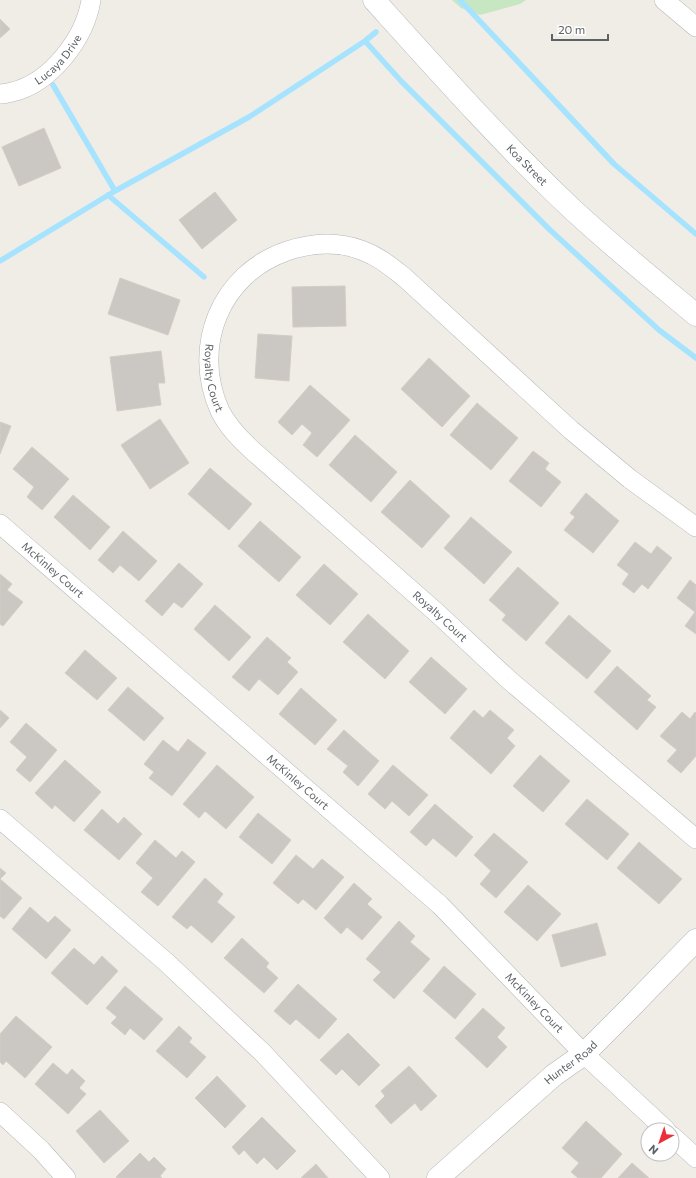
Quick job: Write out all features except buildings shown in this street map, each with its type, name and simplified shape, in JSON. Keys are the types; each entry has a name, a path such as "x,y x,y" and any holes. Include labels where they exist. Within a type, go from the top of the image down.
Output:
{"main road":[{"name":"Koa Street","path":"374,0 494,131 572,209 639,268 696,315"},
{"name":"Hunter Road","path":"438,1178 554,1075 584,1054 696,940"}],"street":[{"name":"Lucaya Drive","path":"0,94 13,92 35,82 56,65 66,54 83,26 91,0"},
{"path":"664,0 696,27"},
{"name":"Royalty Court","path":"696,527 630,479 571,430 404,277 382,259 344,245 323,243 304,246 266,260 249,272 238,282 223,305 214,326 208,349 209,363 211,380 220,411 227,423 237,435 253,451 437,613 508,679 696,839"},
{"name":"McKinley Court","path":"0,524 440,905 584,1054 657,1122"},
{"path":"0,818 166,962 264,1053 380,1178"},
{"path":"0,1112 41,1150 66,1178"},
{"path":"680,1143 696,1158"}],"green space":[{"path":"452,0 526,0 520,4 480,15 461,8"}],"waterway":[{"path":"460,0 614,164 696,234"},
{"path":"0,261 115,191 249,117 365,41 376,32"},
{"path":"365,41 401,81 549,229 659,330 696,358"},
{"path":"53,85 115,191"},
{"path":"108,195 204,277"}]}
